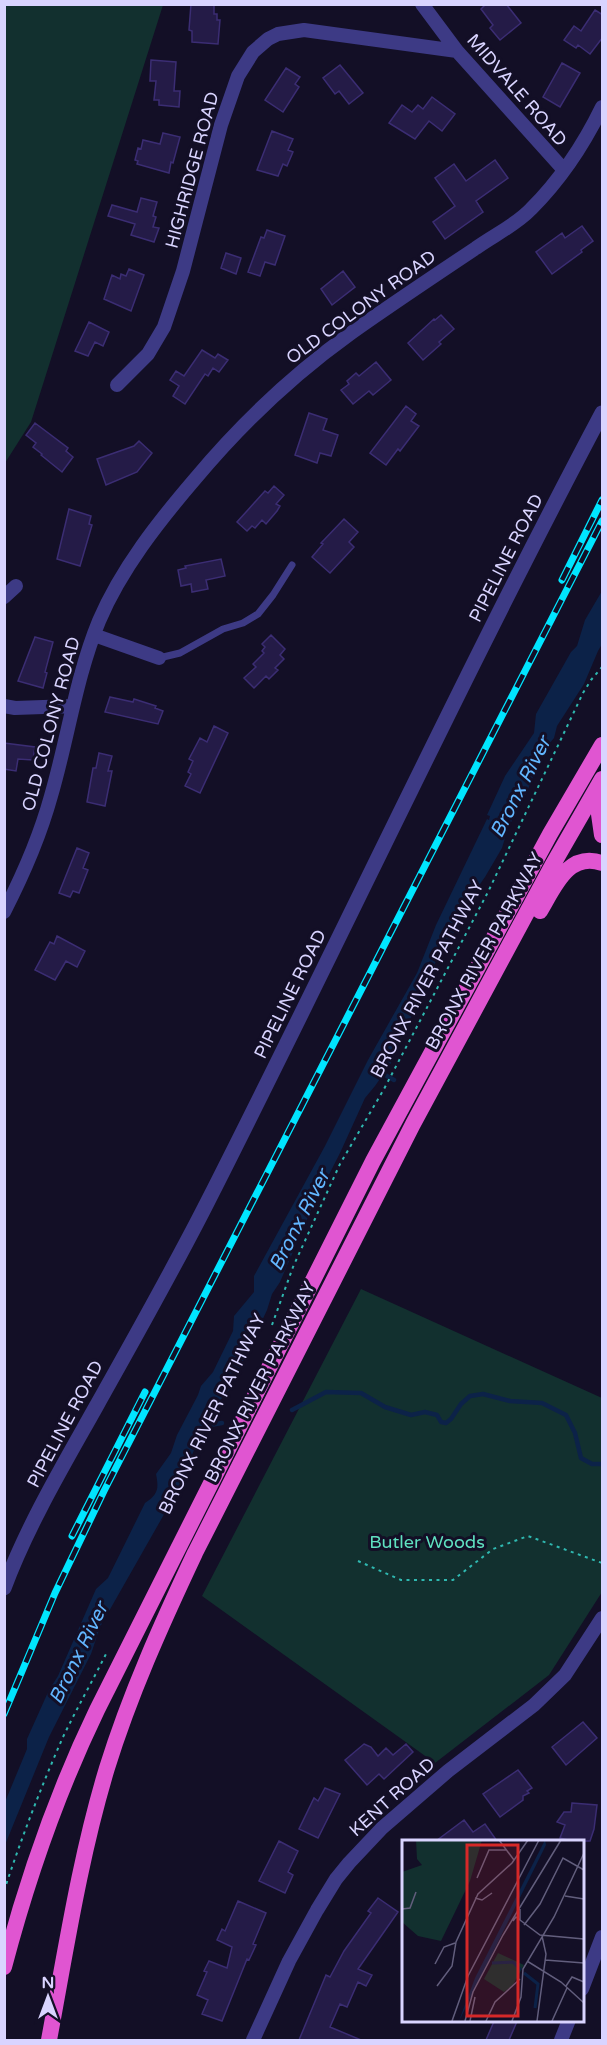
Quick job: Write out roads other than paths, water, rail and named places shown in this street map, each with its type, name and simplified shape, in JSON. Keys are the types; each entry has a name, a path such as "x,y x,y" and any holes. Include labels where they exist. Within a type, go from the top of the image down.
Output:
{"highway":[{"name":"BRONX RIVER PARKWAY","path":"4,1967 41,1839 61,1787 97,1710 378,1152 545,842 603,745"},
{"name":"BRONX RIVER PARKWAY","path":"49,2040 92,1822 121,1728 150,1653 195,1553 383,1181 552,867 603,779"},
{"path":"603,802 599,819 603,835"},
{"path":"491,980 533,925 564,872 581,861 592,860 603,863"}],"street":[{"name":"MIDVALE ROAD","path":"422,4 457,51 564,170"},
{"name":"HIGHRIDGE ROAD","path":"117,385 148,354 164,327 183,271 212,157 231,95 238,76 253,52 278,34 304,30 457,51"},
{"name":"OLD COLONY ROAD","path":"4,912 29,859 45,815 72,706 94,635 122,578 159,524 196,478 261,409 319,357 350,333 529,211 564,170 603,107"},
{"name":"PIPELINE ROAD","path":"4,1588 12,1567 69,1455 203,1212 560,493 603,413"},
{"path":"4,597 16,586"},
{"path":"94,635 159,658"},
{"path":"4,706 15,708 72,706"},
{"name":"KENT ROAD","path":"253,2040 289,1960 316,1910 349,1863 381,1828 448,1771 534,1705 565,1675 603,1618"},
{"path":"583,1987 603,1937"},
{"path":"561,2040 568,2021"}],"lane":[{"path":"159,658 180,653 223,629 243,623 258,614 292,565"}],"water":[{"name":"Bronx River","path":"602,591 602,644 584,684 557,726 554,738 544,750 526,794 508,828 502,848 473,894 469,910 437,959 391,1063 365,1098 312,1208 280,1282 272,1294 267,1310 230,1389 214,1407 179,1488 100,1627 91,1654 49,1737 5,1845 5,1802 27,1749 27,1739 49,1690 58,1676 96,1589 108,1578 145,1503 155,1494 156,1474 171,1453 177,1435 201,1386 213,1372 233,1331 234,1316 254,1292 254,1276 325,1146 368,1060 417,973 436,925 487,819 489,820 490,816 487,815 505,776 534,733 536,714 571,652 577,646 585,620"}],"waterway":[{"path":"378,1071 394,1080"},
{"path":"292,1410 326,1392 361,1393 385,1407 411,1415 425,1412 437,1415 441,1422 446,1423 470,1396 483,1394 510,1401 542,1403 566,1415 575,1433 581,1458 592,1464 602,1464"},
{"path":"198,1427 222,1423"}],"railway":[{"path":"562,580 602,500"},
{"path":"4,1714 55,1593 104,1491 602,521"},
{"path":"72,1536 145,1392"}],"park label":[{"name":"Butler Woods","path":"427,1542"}]}
